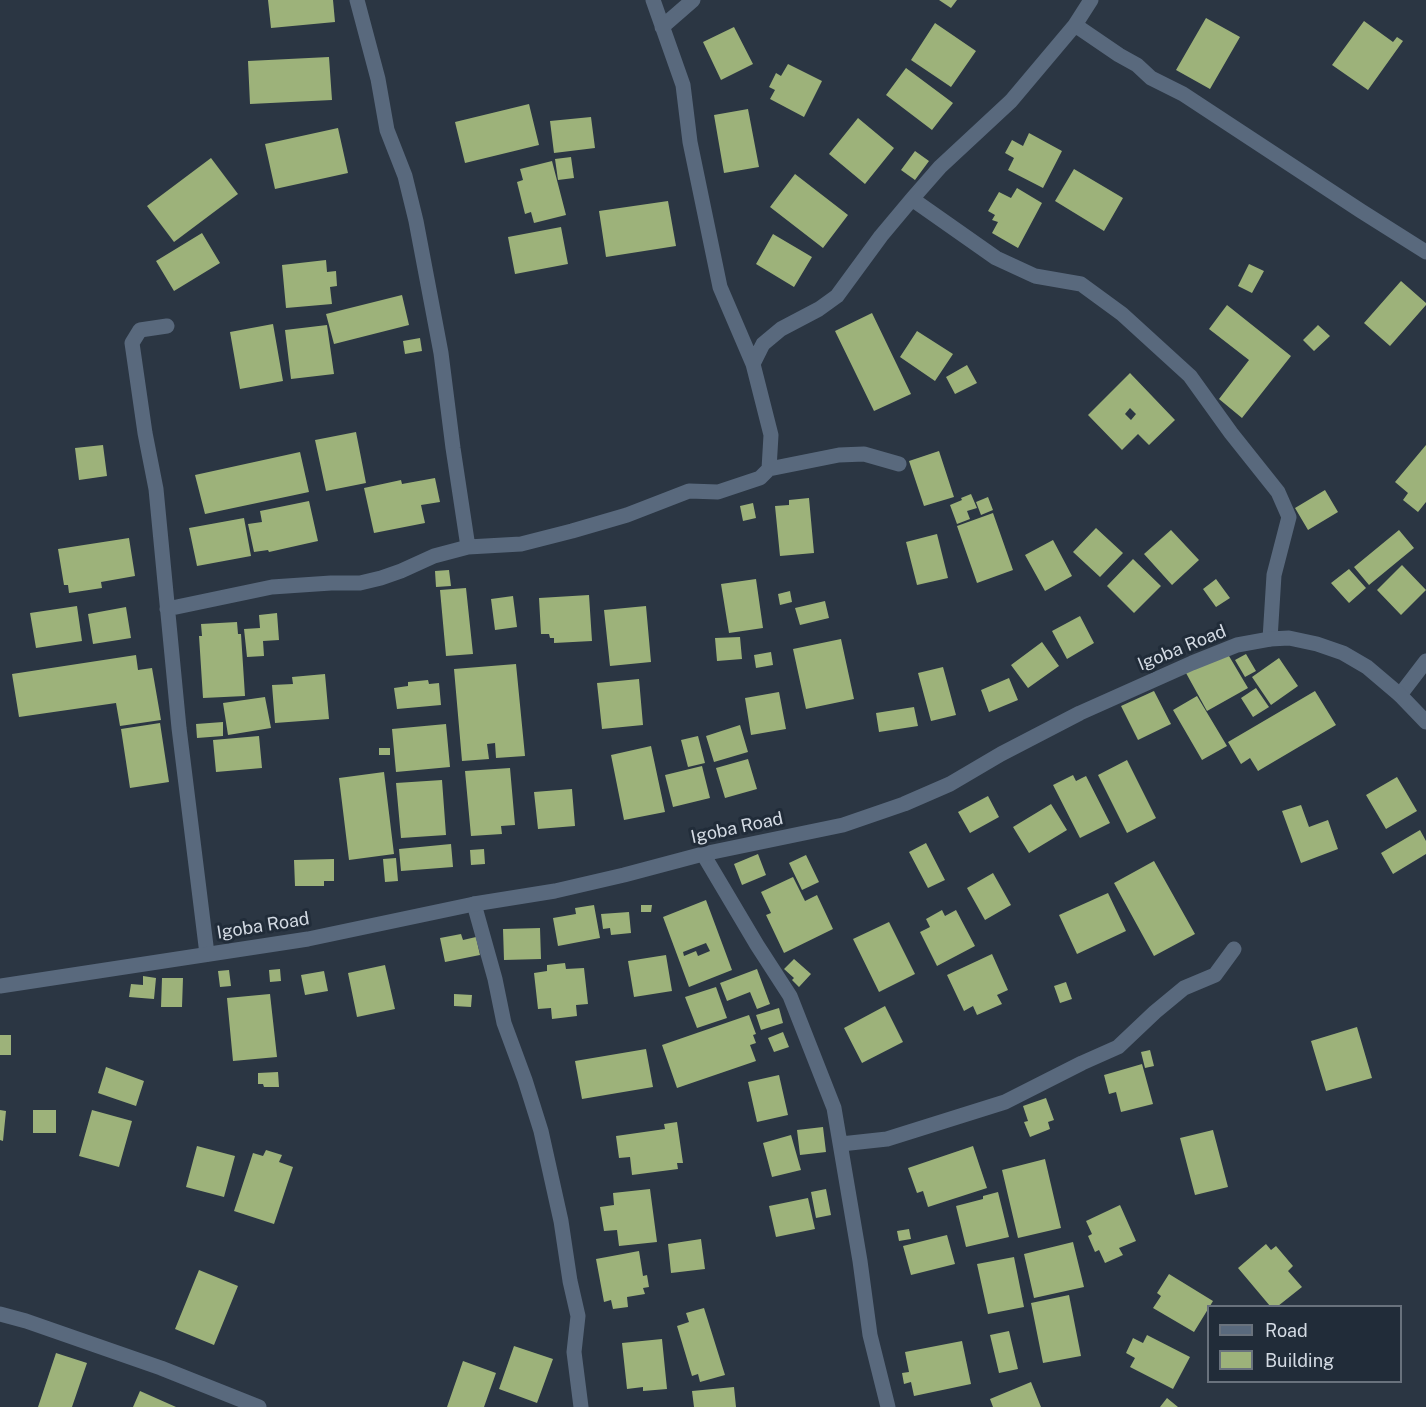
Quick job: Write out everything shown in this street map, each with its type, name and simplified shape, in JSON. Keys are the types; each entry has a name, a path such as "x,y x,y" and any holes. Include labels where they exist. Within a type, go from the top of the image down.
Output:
{"street":[{"path":"357,0 378,79 387,130 405,176 416,221 441,353 468,547"},
{"path":"653,0 683,85 690,142 720,287 753,364 771,435 769,469"},
{"path":"662,27 693,0"},
{"path":"753,364 763,344 782,329 819,309 837,296 881,236 912,199 940,167 1011,101 1075,24 1091,0"},
{"path":"1075,24 1137,65 1151,78 1183,94 1426,252"},
{"path":"912,199 996,258 1035,276 1081,284 1122,314 1190,376 1278,492 1288,517 1274,575 1270,639"},
{"path":"167,326 140,330 132,343 156,489 179,728 207,954"},
{"path":"167,609 272,587 360,583 401,571 434,556 468,547 521,544 627,515 689,491 718,492 760,478 769,469 839,455 864,454 898,464"},
{"name":"Igoba Road","path":"0,986 308,939 474,904 555,891 703,854 843,825 904,804 950,784 1001,754 1101,704 1237,645 1289,638 1343,653 1367,667 1400,695 1426,722"},
{"path":"1400,695 1426,661"},
{"path":"703,854 789,996 834,1108 870,1335 888,1407"},
{"path":"474,904 495,979 504,1023 541,1131 561,1221 578,1316 574,1352 581,1407"},
{"path":"841,1144 886,1139 1005,1102 1118,1047 1184,988 1215,975 1234,950"},
{"path":"0,1314 161,1368 259,1407"}],"building":[{"path":"268,0 333,0 335,22 271,28"},
{"path":"939,0 957,0 951,8"},
{"path":"1206,18 1240,37 1210,89 1176,70"},
{"path":"1364,21 1393,42 1397,37 1403,41 1368,90 1332,65"},
{"path":"935,23 976,51 951,87 911,60"},
{"path":"734,27 753,64 721,80 703,42"},
{"path":"329,57 332,100 250,104 248,61"},
{"path":"788,64 822,81 804,117 770,99 775,90 769,87 776,73 781,76"},
{"path":"906,68 953,103 932,130 886,95"},
{"path":"529,104 539,145 465,163 455,122"},
{"path":"748,109 759,167 724,173 714,115"},
{"path":"591,117 595,148 554,153 550,121"},
{"path":"858,118 894,148 865,184 829,154"},
{"path":"338,128 348,173 275,189 265,144"},
{"path":"1029,133 1062,151 1043,188 1008,170 1014,158 1005,153 1012,140 1023,146"},
{"path":"915,151 929,161 915,180 901,170"},
{"path":"571,157 574,178 558,180 555,159"},
{"path":"211,158 238,194 174,242 147,206"},
{"path":"552,161 566,215 534,223 531,212 525,214 517,182 523,180 520,169"},
{"path":"1074,169 1123,198 1104,231 1055,201"},
{"path":"795,174 848,215 823,248 770,207"},
{"path":"1017,188 1042,203 1018,248 992,233 998,222 992,220 995,215 988,211 999,192 1011,198"},
{"path":"668,201 676,246 606,257 599,211"},
{"path":"561,227 568,264 515,274 508,237"},
{"path":"202,233 220,263 174,291 156,261"},
{"path":"773,234 812,257 794,287 756,264"},
{"path":"326,260 327,272 336,271 337,286 330,287 332,304 286,308 282,265"},
{"path":"1249,264 1264,271 1252,293 1238,286"},
{"path":"1401,281 1426,305 1390,346 1364,323"},
{"path":"402,295 409,325 334,344 326,314"},
{"path":"1227,305 1291,356 1242,418 1219,399 1249,360 1209,329"},
{"path":"872,313 911,394 874,411 835,331"},
{"path":"273,324 283,381 240,389 230,332"},
{"path":"327,325 334,374 291,379 285,330"},
{"path":"1318,325 1330,336 1314,351 1303,340"},
{"path":"917,331 953,354 935,381 900,357"},
{"path":"420,338 422,351 405,354 403,341"},
{"path":"967,365 977,383 955,394 946,377"},
{"path":"1130,373 1175,420 1149,445 1138,434 1122,450 1088,415","holes":["1130,408 1136,414 1131,420 1125,414"]},
{"path":"356,432 366,483 326,491 315,440"},
{"path":"103,445 107,476 79,480 75,448"},
{"path":"1426,445 1426,502 1418,512 1403,500 1408,493 1395,482"},
{"path":"939,451 954,497 924,506 909,461"},
{"path":"300,452 309,492 205,514 195,475"},
{"path":"435,478 440,502 421,505 425,523 374,533 364,488 401,480 402,484"},
{"path":"1325,490 1338,512 1308,530 1295,508"},
{"path":"971,494 977,508 967,511 970,519 957,524 950,505"},
{"path":"988,497 993,510 981,515 976,502"},
{"path":"809,498 814,553 780,556 775,506 789,505 789,500"},
{"path":"309,501 318,541 269,552 268,550 254,552 248,524 262,522 260,511"},
{"path":"753,503 756,518 743,521 740,506"},
{"path":"993,513 1013,570 977,583 957,526"},
{"path":"244,518 251,556 197,566 189,528"},
{"path":"1096,528 1123,553 1100,577 1073,552"},
{"path":"1171,530 1199,560 1172,585 1144,554"},
{"path":"1399,530 1414,548 1369,585 1354,567"},
{"path":"937,534 948,578 917,585 906,542"},
{"path":"129,538 135,576 101,582 102,588 69,593 68,585 64,585 58,549"},
{"path":"1053,540 1072,576 1045,591 1025,555"},
{"path":"1133,559 1161,586 1134,613 1107,586"},
{"path":"1402,565 1426,590 1401,615 1377,590"},
{"path":"1349,569 1366,588 1349,603 1331,583"},
{"path":"449,570 451,586 436,587 435,571"},
{"path":"756,579 763,628 729,633 721,584"},
{"path":"1216,579 1230,598 1216,607 1203,589"},
{"path":"466,588 473,654 446,656 440,590"},
{"path":"790,591 792,602 780,605 778,594"},
{"path":"589,595 592,641 554,643 554,638 550,638 549,634 541,634 539,598"},
{"path":"513,596 517,627 495,630 491,599"},
{"path":"825,601 829,618 800,625 795,608"},
{"path":"77,606 82,641 36,648 30,613"},
{"path":"646,606 651,662 610,666 604,610"},
{"path":"126,607 131,638 93,644 88,614"},
{"path":"277,613 279,640 263,641 264,656 247,657 244,629 260,628 259,615"},
{"path":"1080,616 1094,643 1067,659 1052,631"},
{"path":"237,622 238,634 241,634 245,696 203,698 199,636 202,636 201,624"},
{"path":"740,637 742,659 717,661 715,638"},
{"path":"841,639 854,699 806,709 793,649"},
{"path":"1042,642 1059,666 1028,688 1011,665"},
{"path":"1226,651 1248,688 1207,711 1186,673"},
{"path":"771,652 773,665 756,668 754,655"},
{"path":"1246,654 1256,671 1245,677 1235,660"},
{"path":"136,655 138,670 152,668 161,720 120,726 116,703 19,717 12,674"},
{"path":"1279,658 1298,686 1271,705 1252,677"},
{"path":"516,664 525,756 496,758 495,743 487,744 489,759 462,761 454,669"},
{"path":"943,667 956,715 931,721 918,673"},
{"path":"325,674 329,719 275,723 272,685 293,684 292,677"},
{"path":"1009,678 1018,700 989,712 981,690"},
{"path":"639,679 643,725 602,729 597,683"},
{"path":"428,680 429,684 439,683 441,705 397,709 394,688 408,686 408,682"},
{"path":"1256,688 1269,707 1253,717 1241,698"},
{"path":"1154,691 1171,724 1138,740 1121,706"},
{"path":"1315,691 1336,725 1258,771 1250,758 1241,764 1228,742"},
{"path":"779,692 786,729 751,735 745,698"},
{"path":"1197,696 1227,746 1202,760 1173,710"},
{"path":"265,697 271,728 228,735 223,703"},
{"path":"914,707 918,726 879,732 876,713"},
{"path":"223,722 223,736 197,738 196,724"},
{"path":"160,723 169,782 130,788 121,729"},
{"path":"446,724 450,767 396,772 392,729"},
{"path":"740,725 748,752 714,762 706,736"},
{"path":"259,736 262,768 216,772 213,740"},
{"path":"698,736 705,763 688,767 681,740"},
{"path":"651,746 665,812 624,820 611,755"},
{"path":"379,748 390,748 390,755 379,755"},
{"path":"748,759 757,789 725,798 716,768"},
{"path":"1127,760 1156,818 1127,833 1098,775"},
{"path":"702,766 710,798 673,807 665,775"},
{"path":"510,768 515,825 501,826 502,834 471,836 465,771"},
{"path":"384,772 394,854 349,860 339,778"},
{"path":"1073,775 1076,781 1086,776 1110,823 1080,838 1053,785"},
{"path":"1397,777 1417,811 1386,829 1366,795"},
{"path":"442,780 446,835 401,838 396,783"},
{"path":"572,789 575,826 538,829 534,792"},
{"path":"988,796 999,817 970,833 958,812"},
{"path":"1051,804 1067,830 1029,853 1013,827"},
{"path":"1301,805 1309,827 1328,820 1338,849 1301,863 1282,811"},
{"path":"1420,830 1426,841 1426,854 1393,874 1381,853"},
{"path":"926,843 945,880 928,888 909,852"},
{"path":"451,844 453,867 401,871 399,849"},
{"path":"484,849 485,864 471,865 470,850"},
{"path":"758,854 766,875 742,885 734,864"},
{"path":"806,855 819,882 802,890 789,863"},
{"path":"396,858 398,881 385,882 383,859"},
{"path":"334,859 334,881 324,881 324,886 295,886 294,860"},
{"path":"1154,861 1195,934 1154,956 1114,883"},
{"path":"993,873 1011,905 985,920 967,888"},
{"path":"793,877 805,901 817,895 833,929 784,953 766,915 771,913 761,892"},
{"path":"1108,893 1126,931 1077,954 1059,915"},
{"path":"706,900 732,970 689,987 663,917","holes":["706,943 710,951 698,956 696,951 684,956 683,952"]},
{"path":"594,905 600,938 558,946 553,918 576,914 575,908"},
{"path":"641,905 652,905 651,912 641,912"},
{"path":"942,910 945,916 956,910 975,946 937,966 920,932 930,927 926,919"},
{"path":"629,912 631,933 611,935 610,928 603,929 601,914"},
{"path":"889,922 915,974 879,992 853,939"},
{"path":"540,928 541,959 504,960 503,929"},
{"path":"461,934 463,940 476,937 480,955 445,962 440,938"},
{"path":"992,954 1008,990 997,995 1002,1004 977,1015 973,1006 964,1011 947,975"},
{"path":"666,955 672,991 634,997 628,961"},
{"path":"794,959 811,974 799,987 792,980 794,978 784,969"},
{"path":"565,963 566,969 584,968 588,1004 576,1005 577,1016 552,1019 551,1008 538,1009 534,973 547,971 547,965"},
{"path":"385,965 395,1009 357,1017 348,973"},
{"path":"280,969 281,981 270,982 269,970"},
{"path":"757,969 770,1004 757,1009 750,992 727,1001 720,983"},
{"path":"229,970 231,986 220,987 218,971"},
{"path":"324,971 328,991 305,995 301,975"},
{"path":"143,976 156,978 154,999 129,997 131,984 143,985"},
{"path":"162,978 183,978 182,1007 161,1007"},
{"path":"1066,982 1072,999 1060,1003 1054,986"},
{"path":"716,987 727,1018 697,1028 685,997"},
{"path":"270,994 277,1057 233,1061 227,998"},
{"path":"454,994 472,995 471,1007 454,1006"},
{"path":"885,1006 903,1042 862,1063 844,1028"},
{"path":"779,1008 783,1023 761,1030 756,1015"},
{"path":"749,1015 756,1034 753,1035 756,1043 750,1045 756,1061 677,1088 662,1045"},
{"path":"1357,1027 1372,1078 1326,1091 1311,1041"},
{"path":"783,1032 789,1047 774,1052 768,1038"},
{"path":"0,1035 11,1035 11,1055 0,1055"},
{"path":"646,1049 653,1087 582,1099 575,1061"},
{"path":"1150,1050 1154,1066 1145,1068 1141,1052"},
{"path":"1142,1064 1153,1104 1121,1112 1116,1092 1109,1094 1104,1075"},
{"path":"106,1067 144,1081 136,1106 98,1093"},
{"path":"278,1072 279,1087 264,1087 263,1084 258,1084 258,1073"},
{"path":"779,1075 788,1115 757,1122 748,1082"},
{"path":"1046,1098 1054,1120 1048,1122 1050,1129 1030,1137 1024,1122 1028,1121 1023,1106"},
{"path":"0,1110 6,1111 3,1141 0,1140"},
{"path":"33,1110 56,1110 56,1133 33,1133"},
{"path":"92,1110 132,1121 119,1167 79,1156"},
{"path":"677,1122 683,1163 677,1163 678,1169 632,1175 630,1157 619,1158 616,1136 665,1129 664,1124"},
{"path":"823,1127 826,1152 800,1155 797,1130"},
{"path":"1213,1130 1228,1187 1195,1195 1180,1138"},
{"path":"791,1135 801,1170 772,1177 763,1143"},
{"path":"197,1146 235,1156 224,1197 186,1187"},
{"path":"973,1146 987,1188 928,1207 923,1191 917,1193 908,1168"},
{"path":"266,1150 282,1155 279,1162 293,1167 274,1224 234,1211 253,1153 263,1156"},
{"path":"1045,1159 1061,1228 1018,1238 1002,1170"},
{"path":"650,1189 657,1242 619,1246 617,1230 604,1231 600,1207 614,1205 613,1193"},
{"path":"826,1189 831,1215 816,1218 811,1192"},
{"path":"998,1192 1009,1237 966,1247 956,1206 983,1199 983,1196"},
{"path":"808,1198 815,1229 776,1237 769,1206"},
{"path":"1120,1205 1136,1241 1119,1248 1123,1255 1105,1263 1099,1250 1095,1252 1088,1236 1092,1234 1086,1221"},
{"path":"909,1229 911,1239 899,1241 897,1231"},
{"path":"947,1235 955,1264 911,1275 903,1246"},
{"path":"701,1239 705,1269 671,1273 668,1244"},
{"path":"1073,1242 1084,1287 1034,1298 1024,1254"},
{"path":"1266,1244 1271,1250 1276,1246 1293,1266 1288,1271 1302,1287 1279,1305 1269,1305 1238,1268"},
{"path":"639,1251 643,1276 647,1275 649,1287 643,1288 645,1294 627,1297 628,1307 613,1309 611,1300 604,1302 596,1259"},
{"path":"1014,1257 1024,1307 988,1314 977,1264"},
{"path":"199,1270 238,1286 214,1345 175,1329"},
{"path":"1169,1274 1213,1301 1211,1305 1207,1305 1207,1311 1194,1332 1153,1308 1161,1296 1157,1293"},
{"path":"1069,1295 1081,1356 1043,1363 1031,1303"},
{"path":"704,1308 725,1375 700,1382 698,1374 692,1376 677,1326 689,1322 686,1313"},
{"path":"1009,1331 1018,1369 999,1373 990,1335"},
{"path":"1147,1335 1190,1357 1173,1389 1130,1367 1135,1358 1126,1353 1133,1338 1143,1343"},
{"path":"662,1339 667,1389 643,1391 643,1387 627,1389 622,1343"},
{"path":"962,1341 971,1384 914,1396 911,1382 904,1384 902,1373 909,1372 905,1352"},
{"path":"514,1346 553,1359 537,1403 499,1389"},
{"path":"56,1353 87,1363 72,1407 38,1407"},
{"path":"463,1361 496,1373 484,1407 447,1407"},
{"path":"1031,1382 1041,1407 993,1407 990,1399"},
{"path":"734,1387 736,1407 694,1407 692,1391"},
{"path":"140,1391 176,1407 133,1407"},
{"path":"1167,1398 1178,1407 1160,1407"}]}
